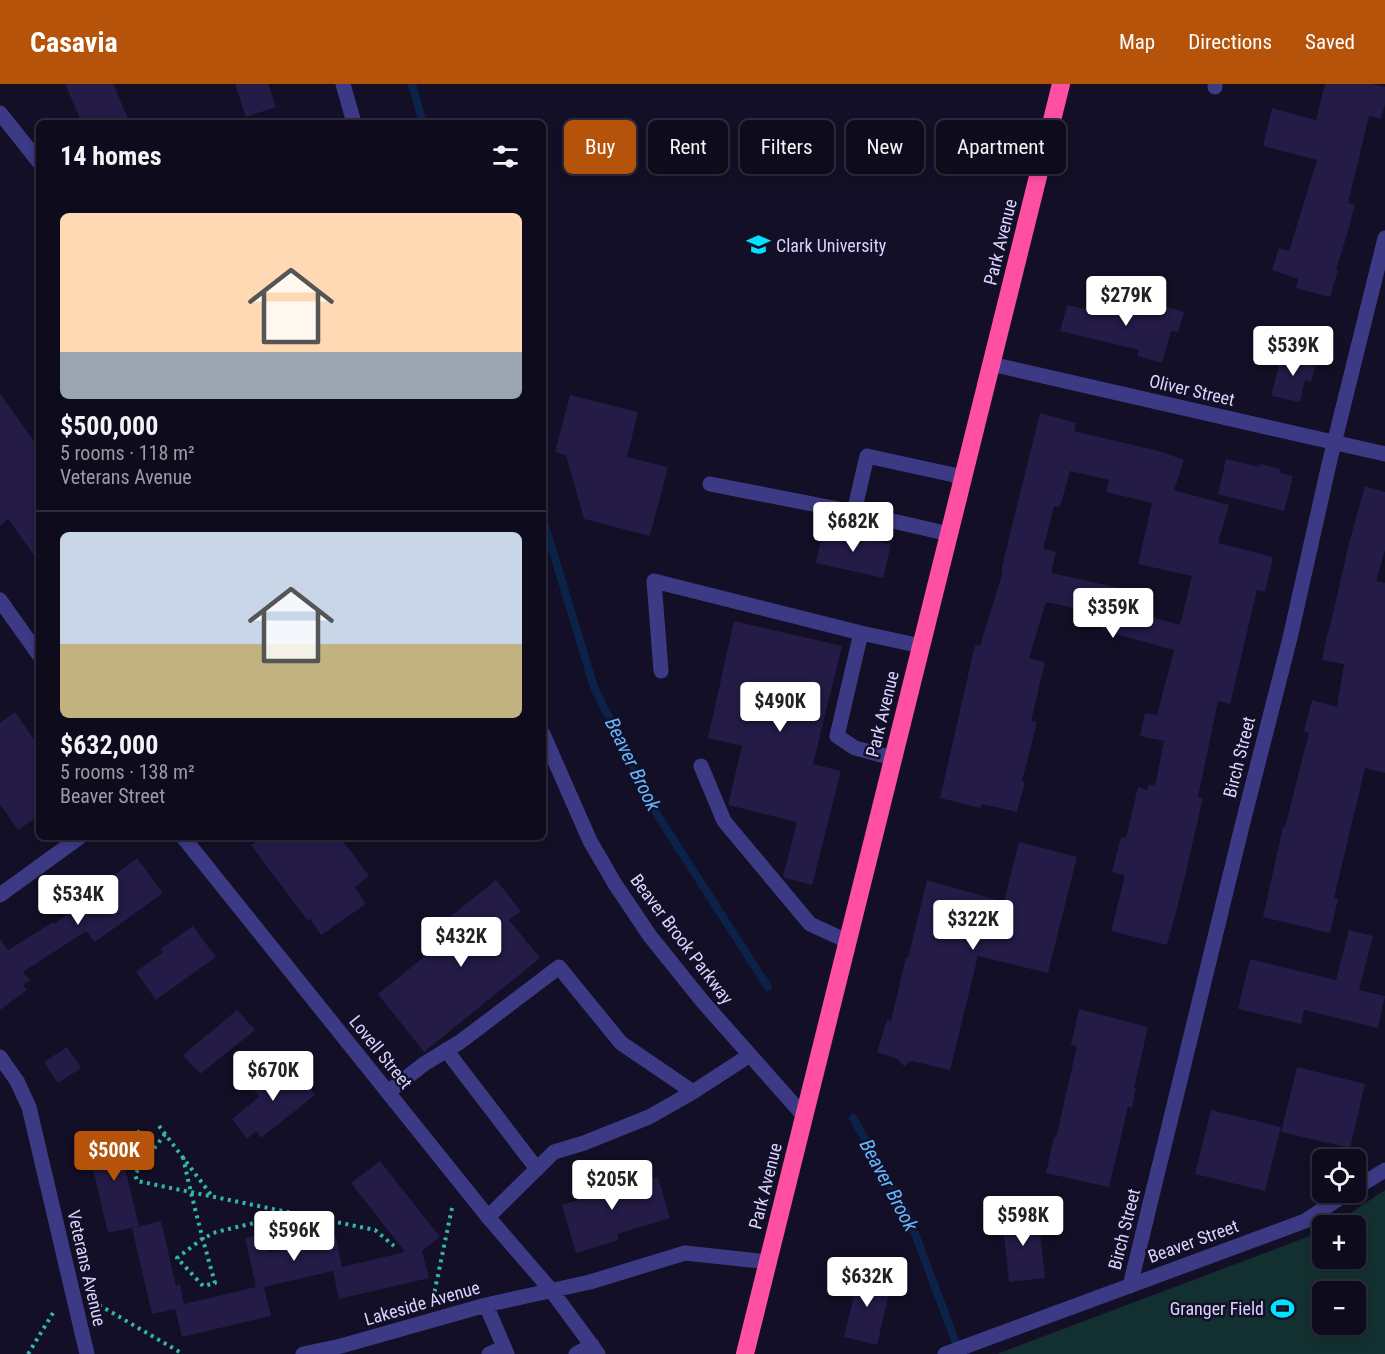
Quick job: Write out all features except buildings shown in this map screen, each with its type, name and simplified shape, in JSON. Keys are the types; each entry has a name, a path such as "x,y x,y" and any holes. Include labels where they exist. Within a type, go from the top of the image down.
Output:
{"highway":[{"name":"Park Avenue","path":"745,1354 1061,84"}],"street":[{"path":"343,84 353,120"},
{"path":"0,113 36,158"},
{"name":"Birch Street","path":"1130,1286 1290,638 1334,442 1385,238"},
{"name":"Oliver Street","path":"991,364 1385,454"},
{"path":"854,512 867,456 963,477"},
{"path":"710,484 854,512 949,534"},
{"path":"661,671 654,581 921,646"},
{"path":"0,600 36,651"},
{"path":"861,633 837,736 855,748 893,758"},
{"name":"Beaver Brook Parkway","path":"546,741 590,841 615,884 657,944 703,1002 804,1116"},
{"path":"701,766 724,821 810,924 847,940"},
{"path":"0,895 76,840"},
{"name":"Lovell Street","path":"185,840 488,1217 551,1290 595,1349"},
{"path":"388,1092 559,968 621,1043 693,1092"},
{"path":"446,1050 537,1169"},
{"path":"488,1217 554,1152 584,1143 649,1117 750,1055"},
{"name":"Veterans Avenue","path":"0,1058 17,1082 28,1107 87,1354"},
{"path":"1366,1182 1385,1170"},
{"name":"Beaver Street","path":"945,1354 1305,1221 1332,1203"},
{"name":"Lakeside Avenue","path":"303,1354 341,1346 486,1305 590,1282 685,1253 768,1262"},
{"path":"486,1305 506,1351 489,1354"},
{"path":"576,1354 595,1349"}],"path":[{"path":"159,1126 212,1196"},
{"path":"137,1131 154,1147"},
{"path":"165,1134 135,1174 137,1181 375,1230 394,1246"},
{"path":"183,1157 190,1192 202,1239 214,1283 203,1286 177,1258 202,1239 216,1232 294,1214"},
{"path":"432,1303 452,1208"},
{"path":"99,1305 183,1354"},
{"path":"28,1354 53,1313"}],"green space":[{"path":"1385,1190 1385,1354 997,1354 1312,1235 1312,1269 1366,1269 1366,1215 1347,1215"}],"waterway":[{"name":"Beaver Brook","path":"412,84 422,120"},
{"name":"Beaver Brook","path":"546,529 594,687 658,816 768,987"},
{"name":"Beaver Brook","path":"853,1118 908,1215 959,1351"}],"place":[{"name":"Clark University","path":"758,245"},
{"name":"Granger Field","path":"1282,1308"}]}
